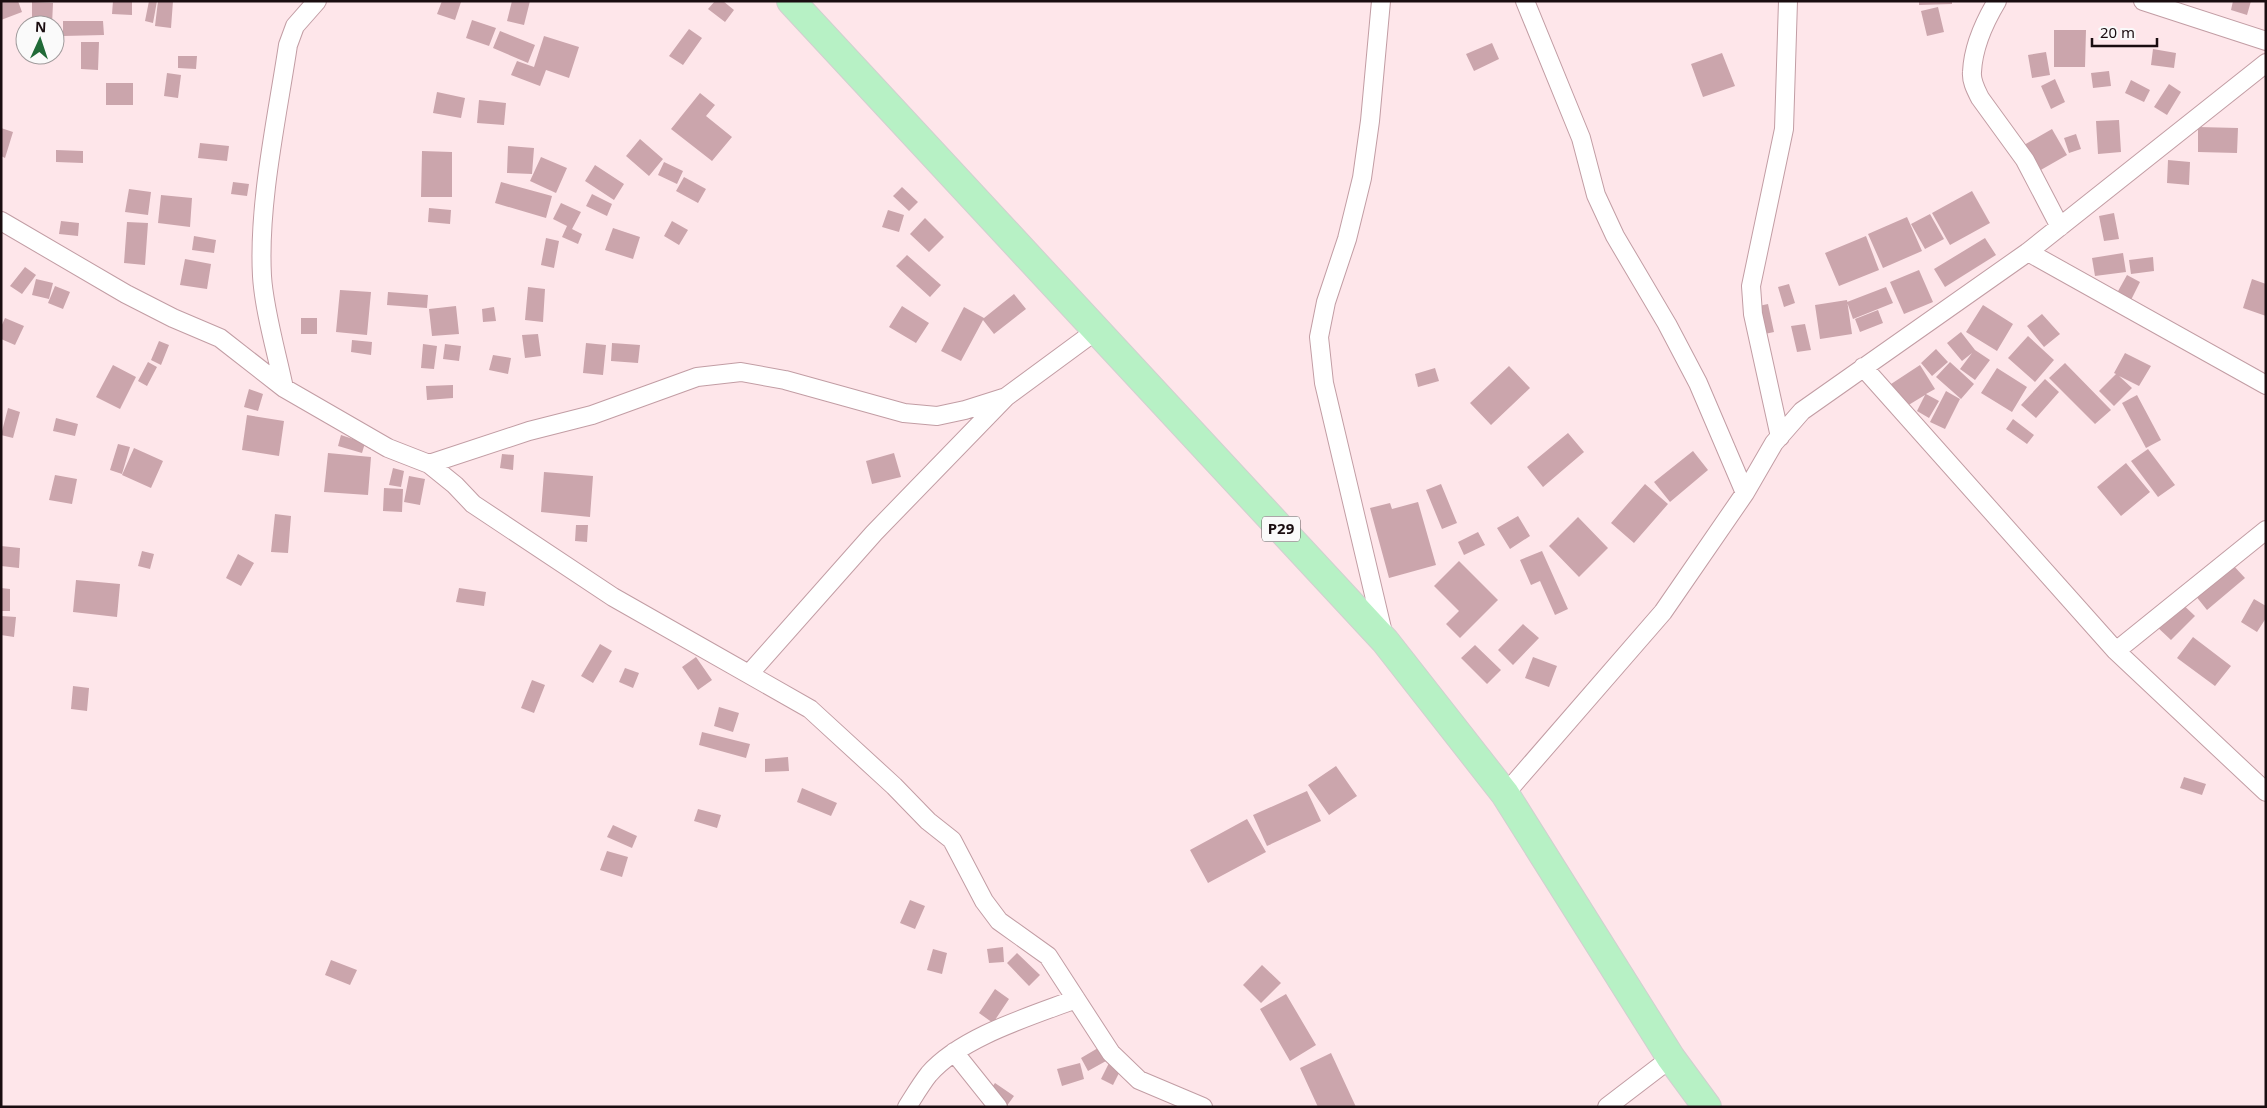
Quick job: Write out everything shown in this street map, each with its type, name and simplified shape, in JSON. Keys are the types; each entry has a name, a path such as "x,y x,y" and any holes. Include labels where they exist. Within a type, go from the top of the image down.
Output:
{"main road":[{"name":"P29","path":"791,1 1386,641 1505,794 1671,1058 1708,1107"}],"street":[{"path":"284,388 262,279 261,254 264,209 288,45 295,26 316,1"},
{"path":"1381,1 1370,121 1362,178 1347,239 1326,302 1320,336 1324,383 1386,641"},
{"path":"1525,1 1581,138 1600,203 1615,236 1668,324 1698,383 1745,492"},
{"path":"1780,437 1754,314 1751,286 1784,129 1788,1"},
{"path":"1997,1 1984,23 1972,72 1974,87 2025,160 2060,227"},
{"path":"2143,1 2266,40"},
{"path":"1505,794 1663,612 1780,437 1802,411 2028,252 2266,63"},
{"path":"1,221 126,294 172,318 220,338 284,388 388,448 429,464 456,485 473,504 613,597 810,710 894,786 928,821 952,840 984,902 999,922 1048,956 1111,1053 1139,1080 1203,1107"},
{"path":"2028,252 2266,385"},
{"path":"749,674 874,534 1006,396 1097,330"},
{"path":"1863,367 2116,651 2266,792"},
{"path":"429,464 529,431 592,415 697,377 742,372 794,382 904,413 937,416 965,410 1006,396"},
{"path":"2116,651 2266,530"},
{"path":"907,1107 929,1074 954,1052 1012,1023 1076,999"},
{"path":"954,1052 998,1107"},
{"path":"1607,1107 1671,1058"}],"building":[{"path":"1,1 18,1 22,12 1,20"},
{"path":"113,1 132,1 132,15 112,14"},
{"path":"149,1 157,1 153,23 145,21"},
{"path":"158,1 173,1 171,28 155,26"},
{"path":"442,1 461,2 455,20 437,14"},
{"path":"512,1 530,1 524,25 507,21"},
{"path":"715,1 723,1 734,10 725,22 708,9"},
{"path":"1919,1 1952,1 1952,4 1919,5"},
{"path":"2233,1 2251,1 2247,15 2231,10"},
{"path":"32,2 53,3 52,15 32,15"},
{"path":"1938,7 1944,32 1927,36 1921,11"},
{"path":"472,20 496,28 489,46 466,38"},
{"path":"65,21 103,21 104,35 65,36"},
{"path":"689,29 702,38 683,65 669,56"},
{"path":"2054,30 2086,30 2085,67 2054,67"},
{"path":"500,31 535,45 528,63 493,48"},
{"path":"544,36 579,47 569,78 546,70 540,86 511,75 517,61 534,67"},
{"path":"81,42 99,42 98,70 81,69"},
{"path":"1492,43 1499,59 1474,71 1466,54"},
{"path":"2153,49 2176,53 2174,68 2151,65"},
{"path":"2046,52 2050,75 2032,78 2028,55"},
{"path":"1722,53 1735,86 1703,97 1691,64"},
{"path":"178,56 197,56 196,69 178,68"},
{"path":"2109,71 2111,86 2093,88 2091,73"},
{"path":"167,73 181,75 178,98 164,96"},
{"path":"2055,79 2065,102 2051,109 2041,86"},
{"path":"2131,80 2150,90 2144,102 2125,93"},
{"path":"106,83 133,83 133,105 106,105"},
{"path":"2169,84 2181,92 2167,115 2154,107"},
{"path":"437,92 465,98 461,118 433,113"},
{"path":"700,93 715,105 706,116 732,137 712,161 671,129"},
{"path":"479,100 506,103 504,125 477,123"},
{"path":"2119,120 2121,152 2098,154 2096,121"},
{"path":"2198,127 2238,128 2237,153 2198,152"},
{"path":"1,128 13,132 5,158 1,156"},
{"path":"2052,129 2067,155 2032,175 2017,149"},
{"path":"2076,134 2081,149 2069,153 2064,138"},
{"path":"640,139 663,159 649,176 626,156"},
{"path":"200,143 229,146 227,161 198,158"},
{"path":"508,146 534,148 532,174 507,173"},
{"path":"56,150 83,151 83,163 56,162"},
{"path":"422,151 452,152 452,197 421,197"},
{"path":"541,157 567,168 556,193 530,181"},
{"path":"2168,160 2190,162 2189,185 2167,183"},
{"path":"664,162 683,171 677,184 658,175"},
{"path":"595,165 624,184 614,200 585,181"},
{"path":"684,177 706,189 698,203 676,191"},
{"path":"233,182 249,184 247,196 231,194"},
{"path":"501,182 552,196 546,218 495,203"},
{"path":"902,187 918,202 909,211 893,196"},
{"path":"129,189 151,192 148,215 125,212"},
{"path":"1972,191 1990,223 1950,245 1932,213"},
{"path":"592,194 612,204 607,216 586,206"},
{"path":"161,195 192,198 190,227 158,223"},
{"path":"561,203 581,212 572,229 582,234 578,244 562,237 567,226 553,219"},
{"path":"429,208 451,210 450,224 428,222"},
{"path":"888,210 904,215 899,232 882,227"},
{"path":"2114,213 2119,239 2104,241 2099,216"},
{"path":"1930,214 1944,239 1925,249 1911,224"},
{"path":"1907,217 1922,251 1883,268 1868,234"},
{"path":"925,218 944,237 929,252 910,234"},
{"path":"61,221 79,223 78,236 59,234"},
{"path":"672,221 688,230 679,245 664,236"},
{"path":"127,222 148,223 145,265 124,263"},
{"path":"613,228 640,237 633,259 605,250"},
{"path":"194,236 216,240 214,253 192,250"},
{"path":"1866,236 1879,270 1839,286 1825,253"},
{"path":"546,238 559,241 554,268 541,265"},
{"path":"1985,238 1996,255 1945,287 1934,269"},
{"path":"2123,253 2126,272 2095,276 2092,258"},
{"path":"907,255 941,285 930,297 896,266"},
{"path":"2153,257 2154,271 2131,274 2129,260"},
{"path":"185,259 211,264 207,289 180,285"},
{"path":"25,267 36,275 22,294 10,286"},
{"path":"1919,270 1933,302 1904,314 1890,282"},
{"path":"2127,275 2140,282 2131,300 2117,293"},
{"path":"36,279 53,283 49,299 32,295"},
{"path":"2252,279 2266,284 2266,316 2243,308"},
{"path":"1789,284 1795,303 1784,307 1778,287"},
{"path":"55,286 70,292 63,309 48,303"},
{"path":"528,287 545,289 543,322 525,320"},
{"path":"1886,287 1893,303 1853,319 1847,302"},
{"path":"340,290 371,292 367,335 336,332"},
{"path":"388,292 428,295 427,308 387,305"},
{"path":"1014,294 1026,309 994,334 983,320 961,361 941,351 964,307 984,318"},
{"path":"1847,300 1852,334 1820,339 1815,305"},
{"path":"1768,304 1774,332 1760,335 1754,307"},
{"path":"1983,305 2013,324 1997,351 1966,332"},
{"path":"456,306 459,334 432,336 429,309"},
{"path":"902,306 929,323 916,343 889,327"},
{"path":"494,307 496,321 483,322 482,309"},
{"path":"1878,310 1883,323 1860,332 1855,319"},
{"path":"2042,314 2060,334 2044,347 2027,326"},
{"path":"5,318 24,326 15,345 1,339 1,327"},
{"path":"301,318 317,318 317,334 301,334"},
{"path":"1805,324 1811,350 1797,352 1791,326"},
{"path":"1961,332 1975,350 1990,360 1975,380 1960,369 1972,353 1962,361 1947,343"},
{"path":"538,334 541,356 525,358 522,335"},
{"path":"2028,336 2054,360 2035,382 2008,358"},
{"path":"352,340 372,342 371,355 351,352"},
{"path":"159,341 169,345 161,365 151,360"},
{"path":"586,343 606,345 603,375 583,373"},
{"path":"612,343 640,345 638,363 611,361"},
{"path":"423,344 437,346 434,369 421,368"},
{"path":"445,344 461,346 459,361 443,359"},
{"path":"1936,349 1948,362 1932,376 1921,363"},
{"path":"2125,353 2151,366 2139,386 2119,376 2132,388 2114,406 2099,391 2116,374 2114,373"},
{"path":"493,355 511,358 508,374 489,370"},
{"path":"148,362 157,367 147,386 138,381"},
{"path":"1950,362 1974,384 1961,399 1936,377"},
{"path":"2065,363 2111,410 2095,424 2049,378"},
{"path":"113,365 136,377 120,409 96,397"},
{"path":"1920,365 1935,389 1926,394 1939,401 1929,418 1917,411 1925,395 1902,409 1888,386"},
{"path":"1509,366 1530,388 1491,425 1470,403"},
{"path":"1435,368 1439,381 1418,387 1415,374"},
{"path":"1997,368 2027,387 2012,412 1981,393"},
{"path":"2045,379 2059,392 2036,418 2021,405"},
{"path":"453,385 453,398 427,400 426,386"},
{"path":"249,389 263,394 258,411 244,407"},
{"path":"1946,391 1960,399 1945,429 1930,422"},
{"path":"2137,395 2161,440 2146,448 2122,403"},
{"path":"8,408 20,412 13,438 1,435"},
{"path":"247,415 284,421 279,456 242,450"},
{"path":"56,418 78,424 75,436 53,431"},
{"path":"2013,419 2034,435 2027,444 2006,429"},
{"path":"1568,433 1584,452 1543,487 1527,467"},
{"path":"341,435 365,443 362,453 338,446"},
{"path":"118,444 130,447 122,474 110,470"},
{"path":"134,448 163,461 151,488 122,475"},
{"path":"2148,449 2175,485 2158,497 2131,461"},
{"path":"1693,451 1708,470 1670,502 1654,482"},
{"path":"328,453 371,457 368,495 324,492"},
{"path":"894,453 901,477 872,484 866,461"},
{"path":"502,454 514,455 513,470 500,468"},
{"path":"2126,463 2150,492 2121,516 2097,487"},
{"path":"393,468 404,471 401,487 389,485"},
{"path":"544,472 593,476 590,517 541,512"},
{"path":"55,475 77,479 72,504 49,500"},
{"path":"409,476 425,479 420,505 404,502"},
{"path":"1441,484 1457,523 1442,529 1426,490"},
{"path":"1645,484 1668,504 1634,543 1611,523"},
{"path":"384,488 403,489 402,512 383,511"},
{"path":"1418,502 1436,565 1389,578 1370,508 1390,503 1392,509"},
{"path":"275,514 291,516 288,553 271,552"},
{"path":"1518,516 1530,536 1510,549 1497,528"},
{"path":"1578,517 1608,548 1579,577 1549,546"},
{"path":"576,525 588,525 587,542 575,541"},
{"path":"1478,532 1485,545 1464,555 1458,542"},
{"path":"1,546 20,548 19,568 1,566"},
{"path":"142,551 154,554 150,569 138,566"},
{"path":"1542,551 1568,609 1555,615 1540,581 1531,585 1520,560"},
{"path":"238,554 254,563 241,586 226,578"},
{"path":"1459,561 1498,600 1460,638 1446,624 1459,611 1434,586"},
{"path":"2232,564 2245,578 2207,610 2195,595"},
{"path":"76,580 120,584 117,617 73,612"},
{"path":"1,588 10,589 10,611 1,611"},
{"path":"459,588 486,592 484,606 456,602"},
{"path":"2254,599 2266,606 2266,618 2257,632 2241,622"},
{"path":"2178,600 2195,616 2171,640 2155,625"},
{"path":"1,616 16,617 14,637 1,635"},
{"path":"1523,624 1539,638 1513,665 1498,650"},
{"path":"2193,637 2231,666 2215,686 2177,658"},
{"path":"600,644 612,651 593,683 581,676"},
{"path":"1475,645 1501,670 1487,684 1461,658"},
{"path":"696,657 712,680 698,690 682,667"},
{"path":"1533,657 1557,666 1549,687 1525,678"},
{"path":"625,668 639,673 633,688 619,682"},
{"path":"532,680 545,685 534,713 521,708"},
{"path":"73,686 89,688 87,711 71,709"},
{"path":"719,707 739,713 733,732 714,726"},
{"path":"702,732 750,744 746,758 699,745"},
{"path":"788,757 789,771 765,772 765,759"},
{"path":"1336,766 1357,796 1329,815 1308,785"},
{"path":"2184,777 2206,784 2202,795 2180,788"},
{"path":"802,788 837,803 831,816 797,802"},
{"path":"1307,791 1321,821 1267,846 1253,815"},
{"path":"698,809 721,815 717,828 694,821"},
{"path":"1247,819 1266,852 1208,883 1190,850"},
{"path":"613,825 637,836 632,848 607,837"},
{"path":"607,851 628,857 622,877 600,870"},
{"path":"910,900 925,906 915,929 900,923"},
{"path":"1003,947 1004,962 989,963 987,949"},
{"path":"933,949 947,953 942,974 927,970"},
{"path":"1017,953 1040,975 1029,986 1007,963"},
{"path":"331,960 357,970 350,985 325,975"},
{"path":"1262,965 1281,983 1261,1003 1243,985"},
{"path":"995,989 1009,999 993,1023 979,1013"},
{"path":"1286,994 1316,1045 1290,1061 1260,1009"},
{"path":"1098,1048 1106,1061 1088,1071 1081,1058"},
{"path":"1331,1053 1356,1107 1318,1107 1300,1068"},
{"path":"1110,1061 1122,1067 1113,1085 1101,1079"},
{"path":"1080,1063 1084,1079 1062,1086 1057,1069"},
{"path":"995,1083 1014,1096 1006,1107 987,1094"}]}
